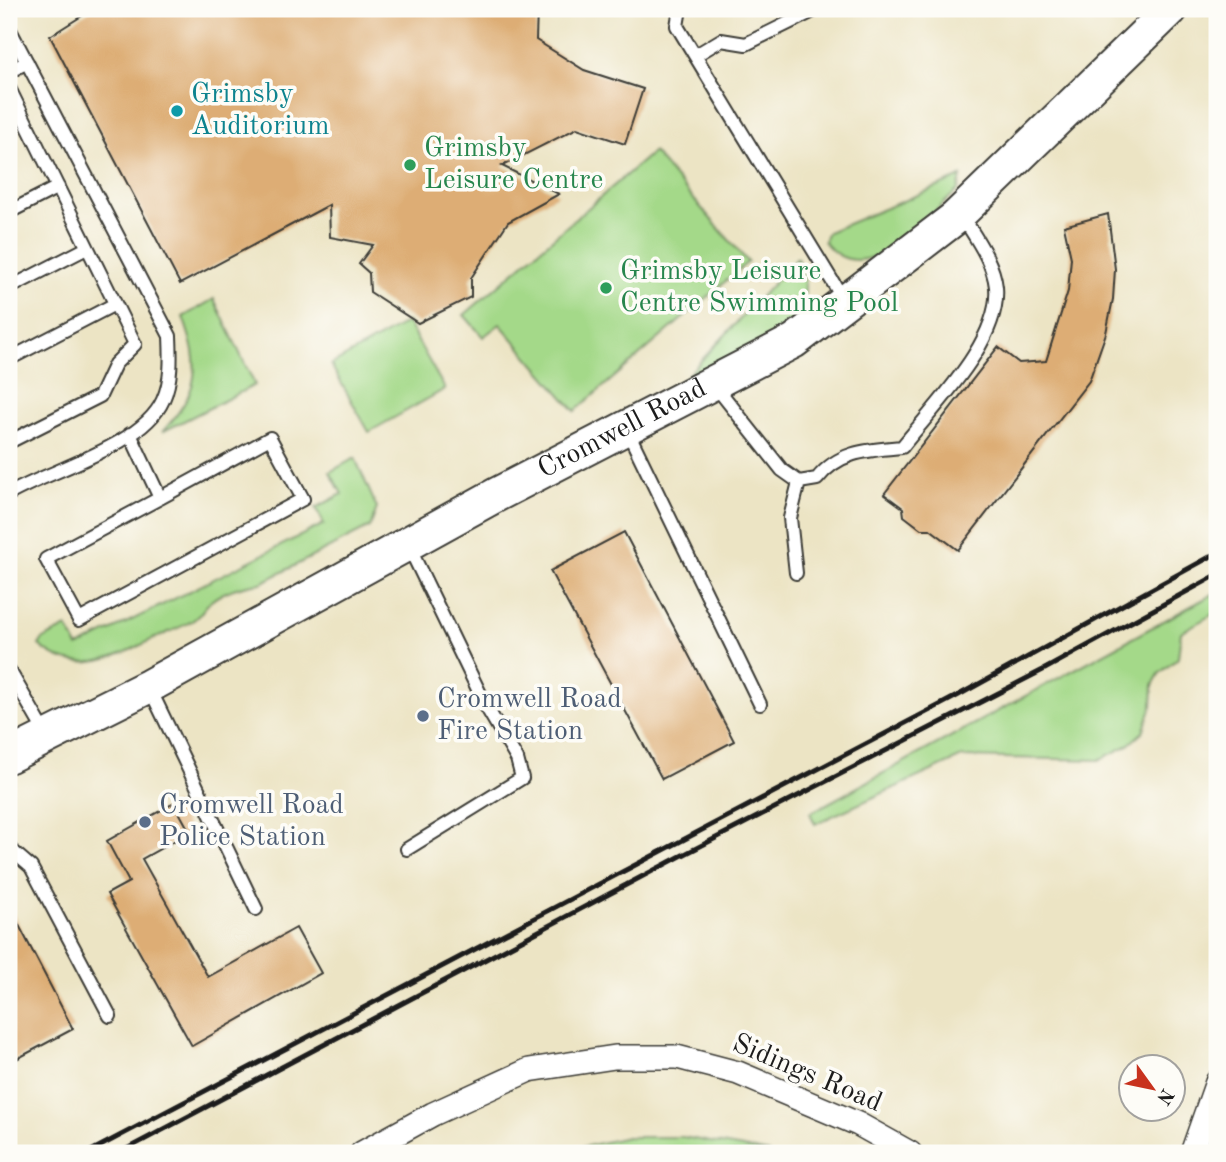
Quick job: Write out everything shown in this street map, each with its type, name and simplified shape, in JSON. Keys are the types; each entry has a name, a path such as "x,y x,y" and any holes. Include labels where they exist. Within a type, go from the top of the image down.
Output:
{"street":[{"name":"Cromwell Road","path":"9,756 149,686 496,495 794,341 961,213 1171,9"},
{"name":"Sidings Road","path":"362,1153 433,1114 529,1070 615,1057 652,1057 677,1058 738,1073 858,1124 910,1153"},
{"path":"1192,1153 1217,1082"}],"lane":[{"path":"680,9 677,26 845,302"},
{"path":"696,55 722,40 746,44 817,9"},
{"path":"9,28 170,337 172,368 163,401 147,422 79,463 9,494"},
{"path":"9,72 27,62"},
{"path":"9,88 135,344 115,364 100,396 9,442"},
{"path":"9,212 58,187"},
{"path":"712,383 782,470 799,482 817,480 830,463 863,451 902,447 981,345 994,315 996,288 985,254 961,213"},
{"path":"9,288 87,248"},
{"path":"9,359 115,304"},
{"path":"627,429 761,704"},
{"path":"130,434 160,498"},
{"path":"270,438 303,499 79,620 46,559 160,498 270,438"},
{"path":"796,573 790,518 799,482"},
{"path":"407,849 522,778 517,759 487,708 408,545"},
{"path":"9,670 47,736"},
{"path":"149,686 256,909"},
{"path":"9,848 31,867 110,1016"}],"green space":[{"name":"Grimsby Leisure Centre Swimming Pool","path":"653,152 748,262 575,411 500,324 483,337 464,315"},
{"path":"961,177 958,190 912,233 875,256 857,260 840,256 824,241 828,232"},
{"path":"797,258 804,279 804,298 789,324 780,332 671,393"},
{"path":"214,299 255,385 162,432 184,404 194,378 193,350 183,317"},
{"path":"407,322 445,389 369,432 331,365"},
{"path":"355,458 377,508 370,527 261,583 222,594 211,601 192,621 110,658 96,662 67,661 39,645 43,639 67,627 78,647 324,524 316,508 342,494 330,472"},
{"path":"1217,592 1217,612 1181,632 1178,658 1159,674 1153,685 1152,706 1143,732 1127,746 1099,760 962,757 815,824 810,813"},
{"path":"627,1137 683,1137 770,1153 557,1153"}],"building":[{"name":"Grimsby Leisure Centre","path":"93,9 537,9 536,40 584,70 643,89 625,144 577,128 502,166 559,194 508,222 471,278 471,297 418,323 370,292 369,273 359,264 373,245 330,237 329,205 180,284 50,36"},
{"path":"1108,214 1115,269 1113,299 1106,333 1089,381 958,550 930,529 921,529 904,516 903,508 884,494 998,347 1019,363 1046,361 1068,291 1071,258 1064,226"},
{"path":"624,532 734,741 662,779 550,571"},
{"path":"174,803 190,832 142,859 208,977 296,928 321,973 192,1046 107,894 129,882 107,841"},
{"path":"9,906 73,1029 9,1063"}],"railway":[{"path":"87,1153 957,696 1217,553"},
{"path":"119,1153 679,857 1043,670 1217,575"}],"place":[{"name":"Grimsby Auditorium","path":"177,111"},
{"name":"Grimsby Leisure Centre","path":"410,165"},
{"name":"Grimsby Leisure Centre Swimming Pool","path":"606,288"},
{"name":"Cromwell Road Fire Station","path":"423,716"},
{"name":"Cromwell Road Police Station","path":"145,822"}]}
